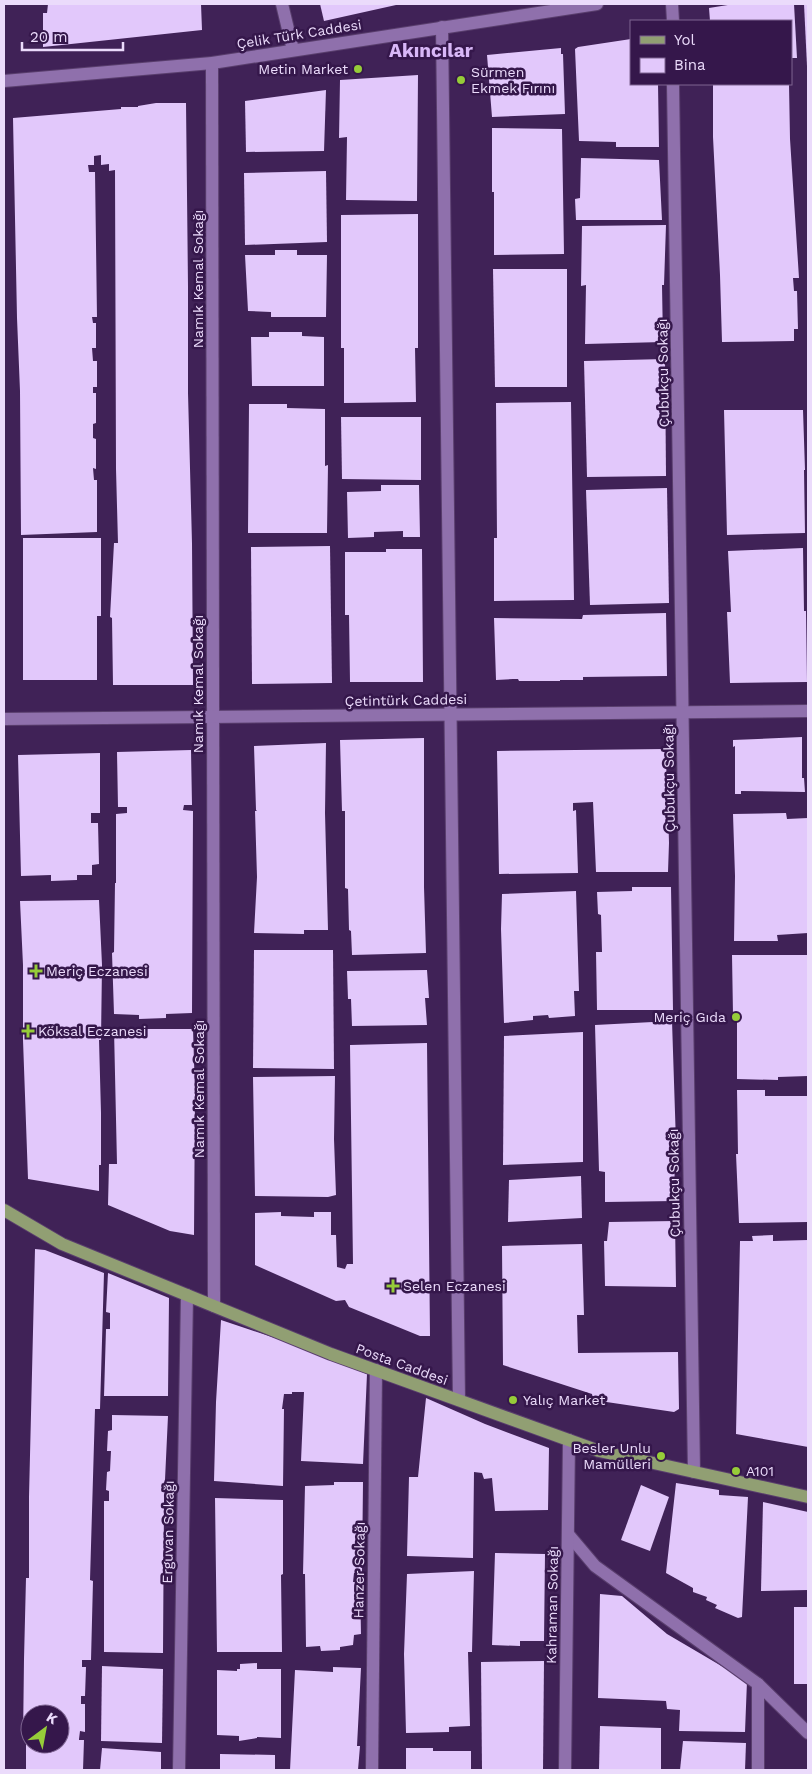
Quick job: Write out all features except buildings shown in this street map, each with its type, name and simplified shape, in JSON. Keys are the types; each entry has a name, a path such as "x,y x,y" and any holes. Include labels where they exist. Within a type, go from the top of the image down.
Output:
{"main road":[{"name":"Posta Caddesi","path":"4,1210 62,1244 331,1354 599,1451 808,1496"}],"street":[{"path":"282,4 293,50"},
{"name":"Çelik Türk Caddesi","path":"4,81 212,63 442,28 537,8 597,4"},
{"path":"672,4 673,20"},
{"path":"442,28 459,1400"},
{"name":"Namık Kemal Sokağı","path":"212,63 214,1306"},
{"name":"Çubukçu Sokağı","path":"674,85 694,1472"},
{"name":"Çetintürk Caddesi","path":"4,720 808,711"},
{"name":"Erguvan Sokağı","path":"179,1770 187,1295"},
{"name":"Hanzer Sokağı","path":"372,1770 376,1370"},
{"name":"Kahraman Sokağı","path":"565,1770 569,1440"},
{"path":"568,1534 595,1566 758,1684 808,1733"},
{"path":"758,1684 758,1770"}],"place":[{"name":"Metin Market","path":"358,69"},
{"name":"Sürmen Ekmek Fırını","path":"461,80"},
{"name":"Meriç Eczanesi","path":"36,971"},
{"name":"Meriç Gıda","path":"736,1017"},
{"name":"Köksal Eczanesi","path":"28,1031"},
{"name":"Selen Eczanesi","path":"393,1286"},
{"name":"Yalıç Market","path":"513,1400"},
{"name":"Besler Unlu Mamülleri","path":"661,1456"},
{"name":"A101","path":"736,1471"}],"district":[{"name":"Akıncılar","path":"431,50"}]}
